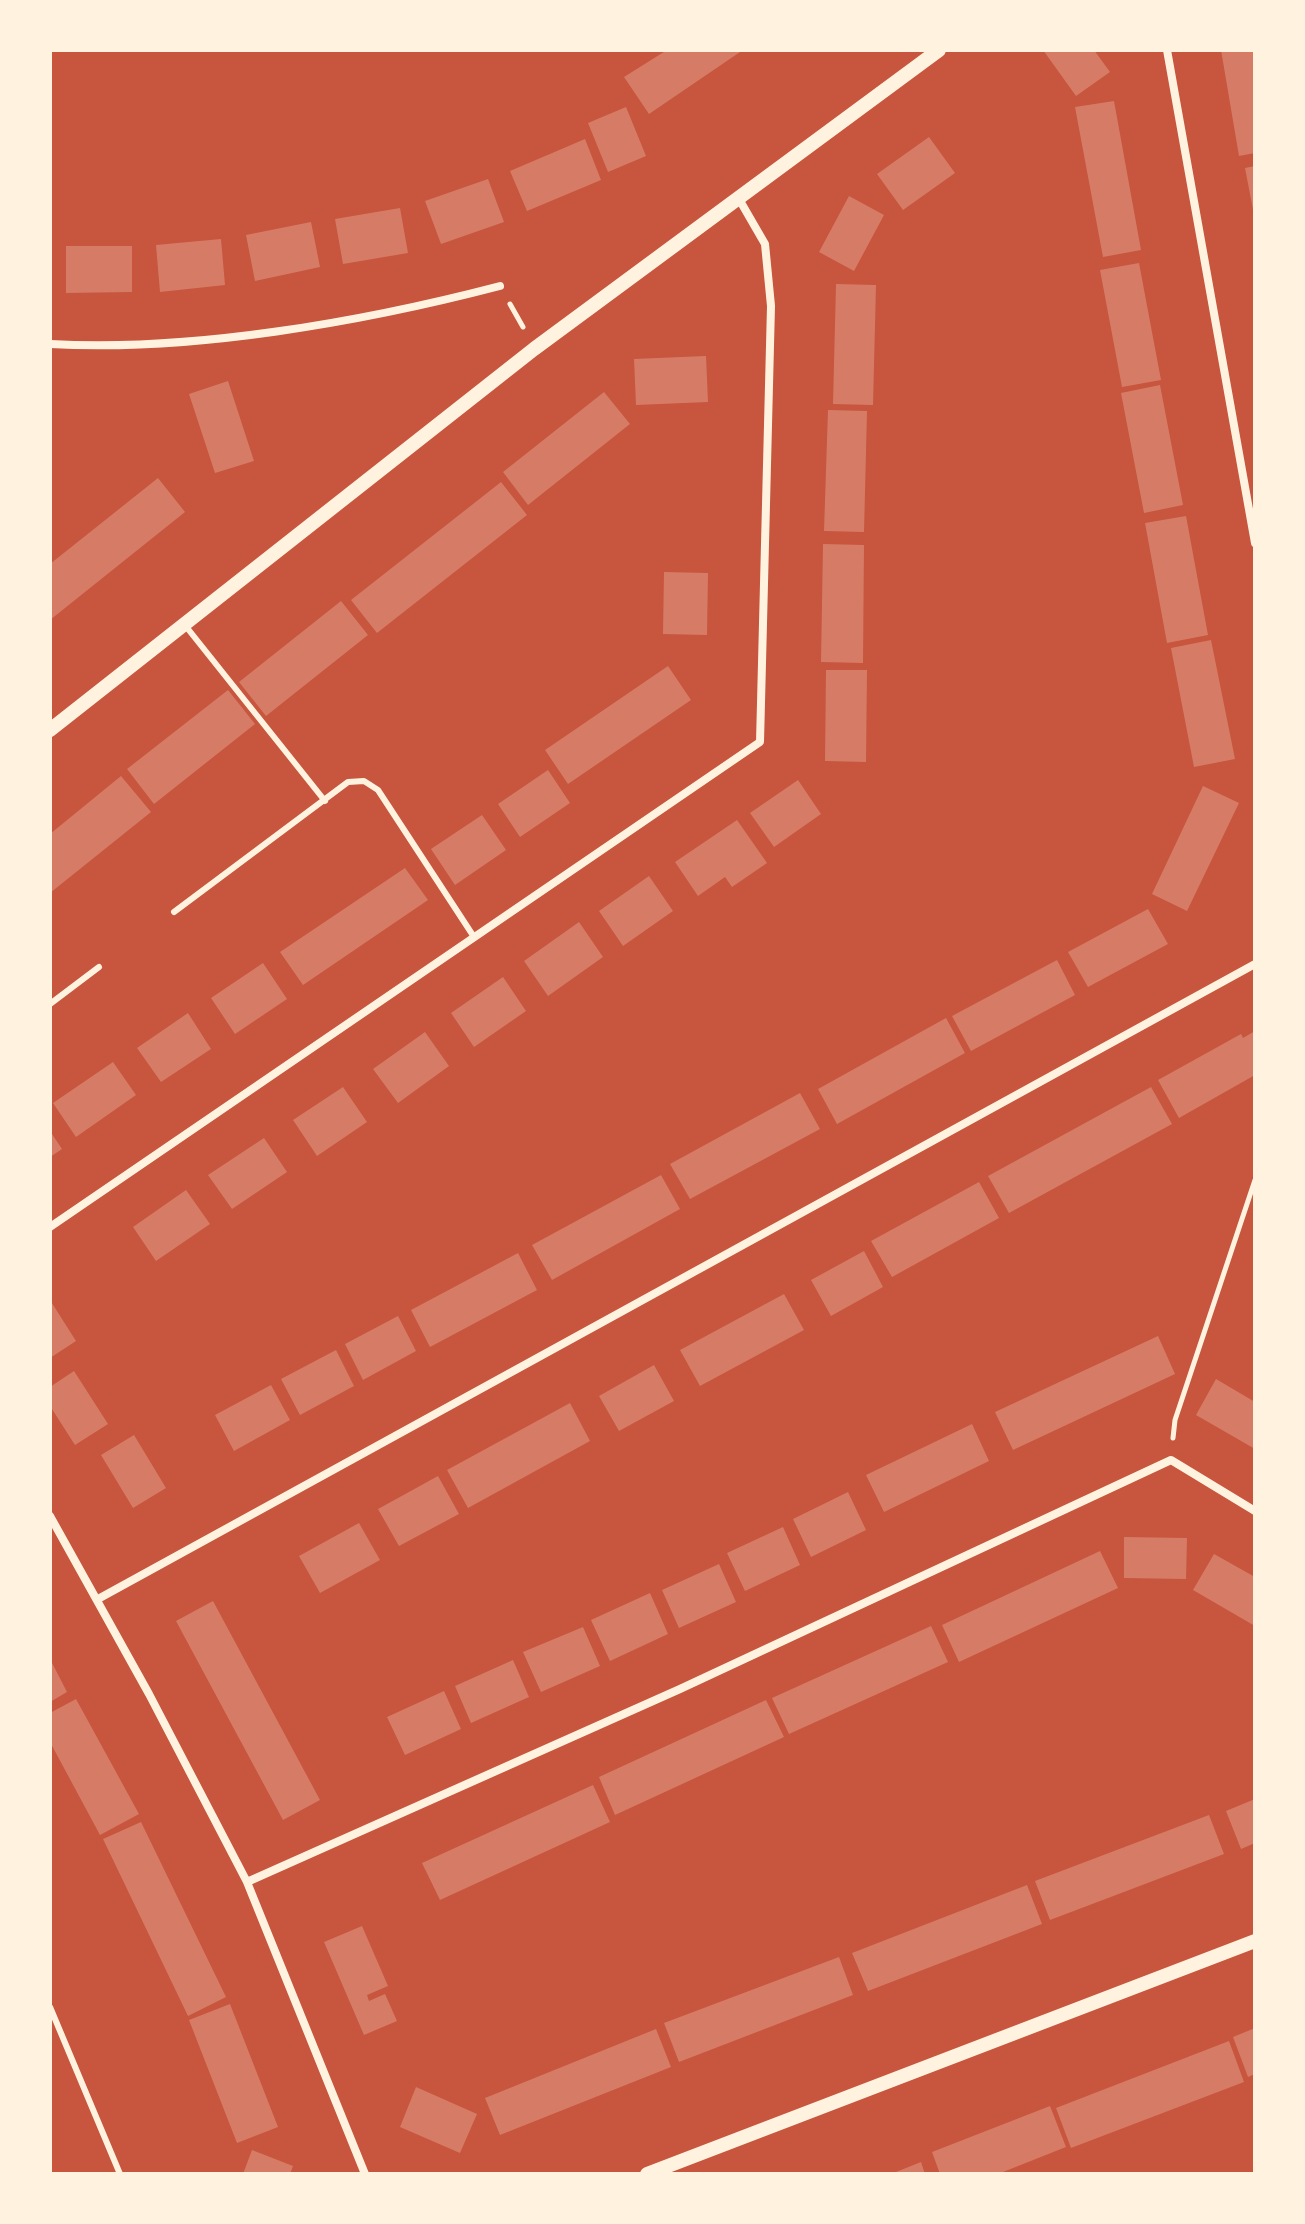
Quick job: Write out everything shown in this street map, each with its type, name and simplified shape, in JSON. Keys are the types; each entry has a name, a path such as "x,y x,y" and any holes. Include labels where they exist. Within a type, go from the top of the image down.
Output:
{"street":[{"path":"50,730 534,349 939,50"},
{"path":"1167,50 1255,543"},
{"path":"50,1227 760,742 771,306 765,244 739,199"},
{"path":"50,344 132,346 203,338 416,308 500,286"},
{"path":"98,1599 1255,964"},
{"path":"247,1882 680,1689 1171,1460 1255,1511"},
{"path":"50,1516 98,1599 247,1882 365,2174"},
{"path":"647,2174 1255,1941"}],"lane":[{"path":"184,624 325,801"},
{"path":"174,912 348,782 364,781 378,790 474,937"},
{"path":"50,1004 99,967"},
{"path":"50,2007 120,2174"}],"path":[{"path":"500,286 534,349"},
{"path":"1171,1460 1175,1420 1255,1180"}],"building":[{"path":"667,50 743,50 649,114 624,77"},
{"path":"1043,50 1094,50 1110,72 1076,96"},
{"path":"1221,50 1255,50 1255,153 1239,156"},
{"path":"1114,101 1141,250 1103,257 1075,107"},
{"path":"626,107 646,156 608,172 588,123"},
{"path":"929,137 955,173 903,210 877,174"},
{"path":"585,139 601,180 527,211 510,171"},
{"path":"1255,166 1255,215 1254,215 1245,168"},
{"path":"488,179 504,222 441,244 425,201"},
{"path":"849,196 884,215 854,271 819,252"},
{"path":"400,208 408,253 343,264 335,219"},
{"path":"311,222 320,267 255,281 246,235"},
{"path":"221,239 225,285 160,292 156,245"},
{"path":"66,246 132,246 132,292 66,293"},
{"path":"1139,263 1161,380 1122,387 1100,270"},
{"path":"836,284 876,285 873,405 833,404"},
{"path":"706,356 708,402 636,405 634,359"},
{"path":"228,381 254,461 215,473 189,394"},
{"path":"1160,385 1183,505 1144,513 1121,393"},
{"path":"604,392 630,424 528,505 503,472"},
{"path":"828,410 867,411 864,532 824,531"},
{"path":"158,478 185,512 50,620 50,564"},
{"path":"501,482 527,515 377,633 351,600"},
{"path":"1186,516 1208,635 1167,643 1145,523"},
{"path":"823,544 864,545 863,663 821,662"},
{"path":"664,572 708,573 707,635 663,634"},
{"path":"341,601 368,635 266,716 239,682"},
{"path":"1211,640 1235,759 1194,767 1171,648"},
{"path":"668,666 691,700 568,784 545,750"},
{"path":"826,670 867,670 866,762 825,761"},
{"path":"228,690 255,724 154,804 127,769"},
{"path":"548,770 570,803 520,837 498,804"},
{"path":"121,776 151,812 50,893 50,834"},
{"path":"798,780 821,814 774,847 750,813"},
{"path":"1203,786 1239,803 1187,911 1152,894"},
{"path":"482,815 506,850 455,885 431,849"},
{"path":"737,820 767,863 732,887 725,877 698,896 675,862"},
{"path":"405,868 428,900 303,985 280,952"},
{"path":"649,876 673,911 623,946 599,911"},
{"path":"1148,909 1168,944 1088,987 1068,952"},
{"path":"579,922 603,957 548,996 524,961"},
{"path":"1057,960 1075,995 971,1051 952,1016"},
{"path":"263,963 287,999 235,1034 211,998"},
{"path":"503,977 526,1011 474,1047 451,1013"},
{"path":"188,1013 211,1049 161,1082 137,1048"},
{"path":"946,1018 965,1053 837,1124 818,1089"},
{"path":"1255,1031 1255,1075 1179,1118 1158,1080 1241,1034 1243,1038"},
{"path":"425,1032 449,1066 398,1103 373,1069"},
{"path":"113,1062 136,1095 76,1137 53,1103"},
{"path":"343,1087 367,1122 317,1156 293,1120"},
{"path":"1151,1087 1172,1124 1009,1213 988,1176"},
{"path":"800,1093 820,1129 690,1199 670,1164"},
{"path":"50,1131 62,1149 50,1157"},
{"path":"264,1138 287,1172 232,1209 208,1175"},
{"path":"661,1175 680,1209 552,1280 532,1245"},
{"path":"979,1182 999,1218 892,1277 871,1241"},
{"path":"186,1190 210,1224 156,1261 133,1227"},
{"path":"864,1251 883,1287 831,1316 811,1280"},
{"path":"518,1253 537,1290 430,1347 411,1310"},
{"path":"784,1294 804,1330 700,1386 680,1350"},
{"path":"50,1300 76,1341 50,1358"},
{"path":"398,1316 416,1351 363,1380 345,1344"},
{"path":"1158,1336 1175,1374 1013,1450 995,1412"},
{"path":"336,1350 354,1386 300,1415 281,1379"},
{"path":"654,1365 674,1401 619,1431 599,1396"},
{"path":"74,1371 108,1424 75,1445 50,1406 50,1387"},
{"path":"1216,1379 1255,1402 1255,1449 1196,1415"},
{"path":"271,1385 290,1420 234,1451 215,1415"},
{"path":"570,1403 590,1441 468,1508 447,1470"},
{"path":"972,1424 989,1461 884,1512 866,1475"},
{"path":"134,1435 166,1488 133,1508 101,1455"},
{"path":"438,1476 459,1514 399,1546 378,1509"},
{"path":"848,1492 866,1530 811,1557 793,1519"},
{"path":"359,1523 380,1560 320,1593 299,1556"},
{"path":"783,1527 800,1565 745,1591 727,1553"},
{"path":"1124,1537 1187,1538 1186,1579 1124,1578"},
{"path":"1100,1551 1118,1588 959,1662 942,1625"},
{"path":"1214,1554 1255,1577 1255,1626 1193,1590"},
{"path":"719,1564 736,1602 679,1628 662,1590"},
{"path":"650,1593 668,1634 610,1661 591,1620"},
{"path":"213,1601 320,1800 283,1820 176,1621"},
{"path":"931,1626 948,1662 789,1734 772,1698"},
{"path":"583,1627 600,1666 541,1692 523,1652"},
{"path":"50,1659 67,1692 50,1702"},
{"path":"513,1660 529,1697 471,1723 455,1686"},
{"path":"444,1691 461,1729 405,1755 387,1717"},
{"path":"76,1699 139,1814 100,1835 50,1742 50,1713"},
{"path":"766,1700 784,1737 615,1815 599,1777"},
{"path":"593,1785 610,1822 440,1900 422,1863"},
{"path":"1255,1799 1255,1843 1241,1849 1226,1811"},
{"path":"1209,1815 1224,1854 1050,1920 1035,1881"},
{"path":"141,1822 226,1997 188,2016 103,1839"},
{"path":"1027,1885 1042,1924 868,1991 852,1953"},
{"path":"362,1926 388,1986 367,1995 369,2001 385,1994 397,2021 364,2035 324,1942"},
{"path":"839,1957 853,1995 679,2062 664,2023"},
{"path":"230,2004 278,2127 237,2143 189,2020"},
{"path":"1255,2028 1255,2074 1248,2077 1233,2037"},
{"path":"656,2029 671,2067 500,2135 485,2098"},
{"path":"1229,2041 1244,2082 1071,2148 1056,2108"},
{"path":"416,2087 477,2114 460,2153 400,2127"},
{"path":"1050,2106 1066,2147 998,2174 940,2174 932,2152"},
{"path":"252,2150 293,2166 290,2174 243,2174"},
{"path":"921,2162 925,2174 891,2174"}]}
